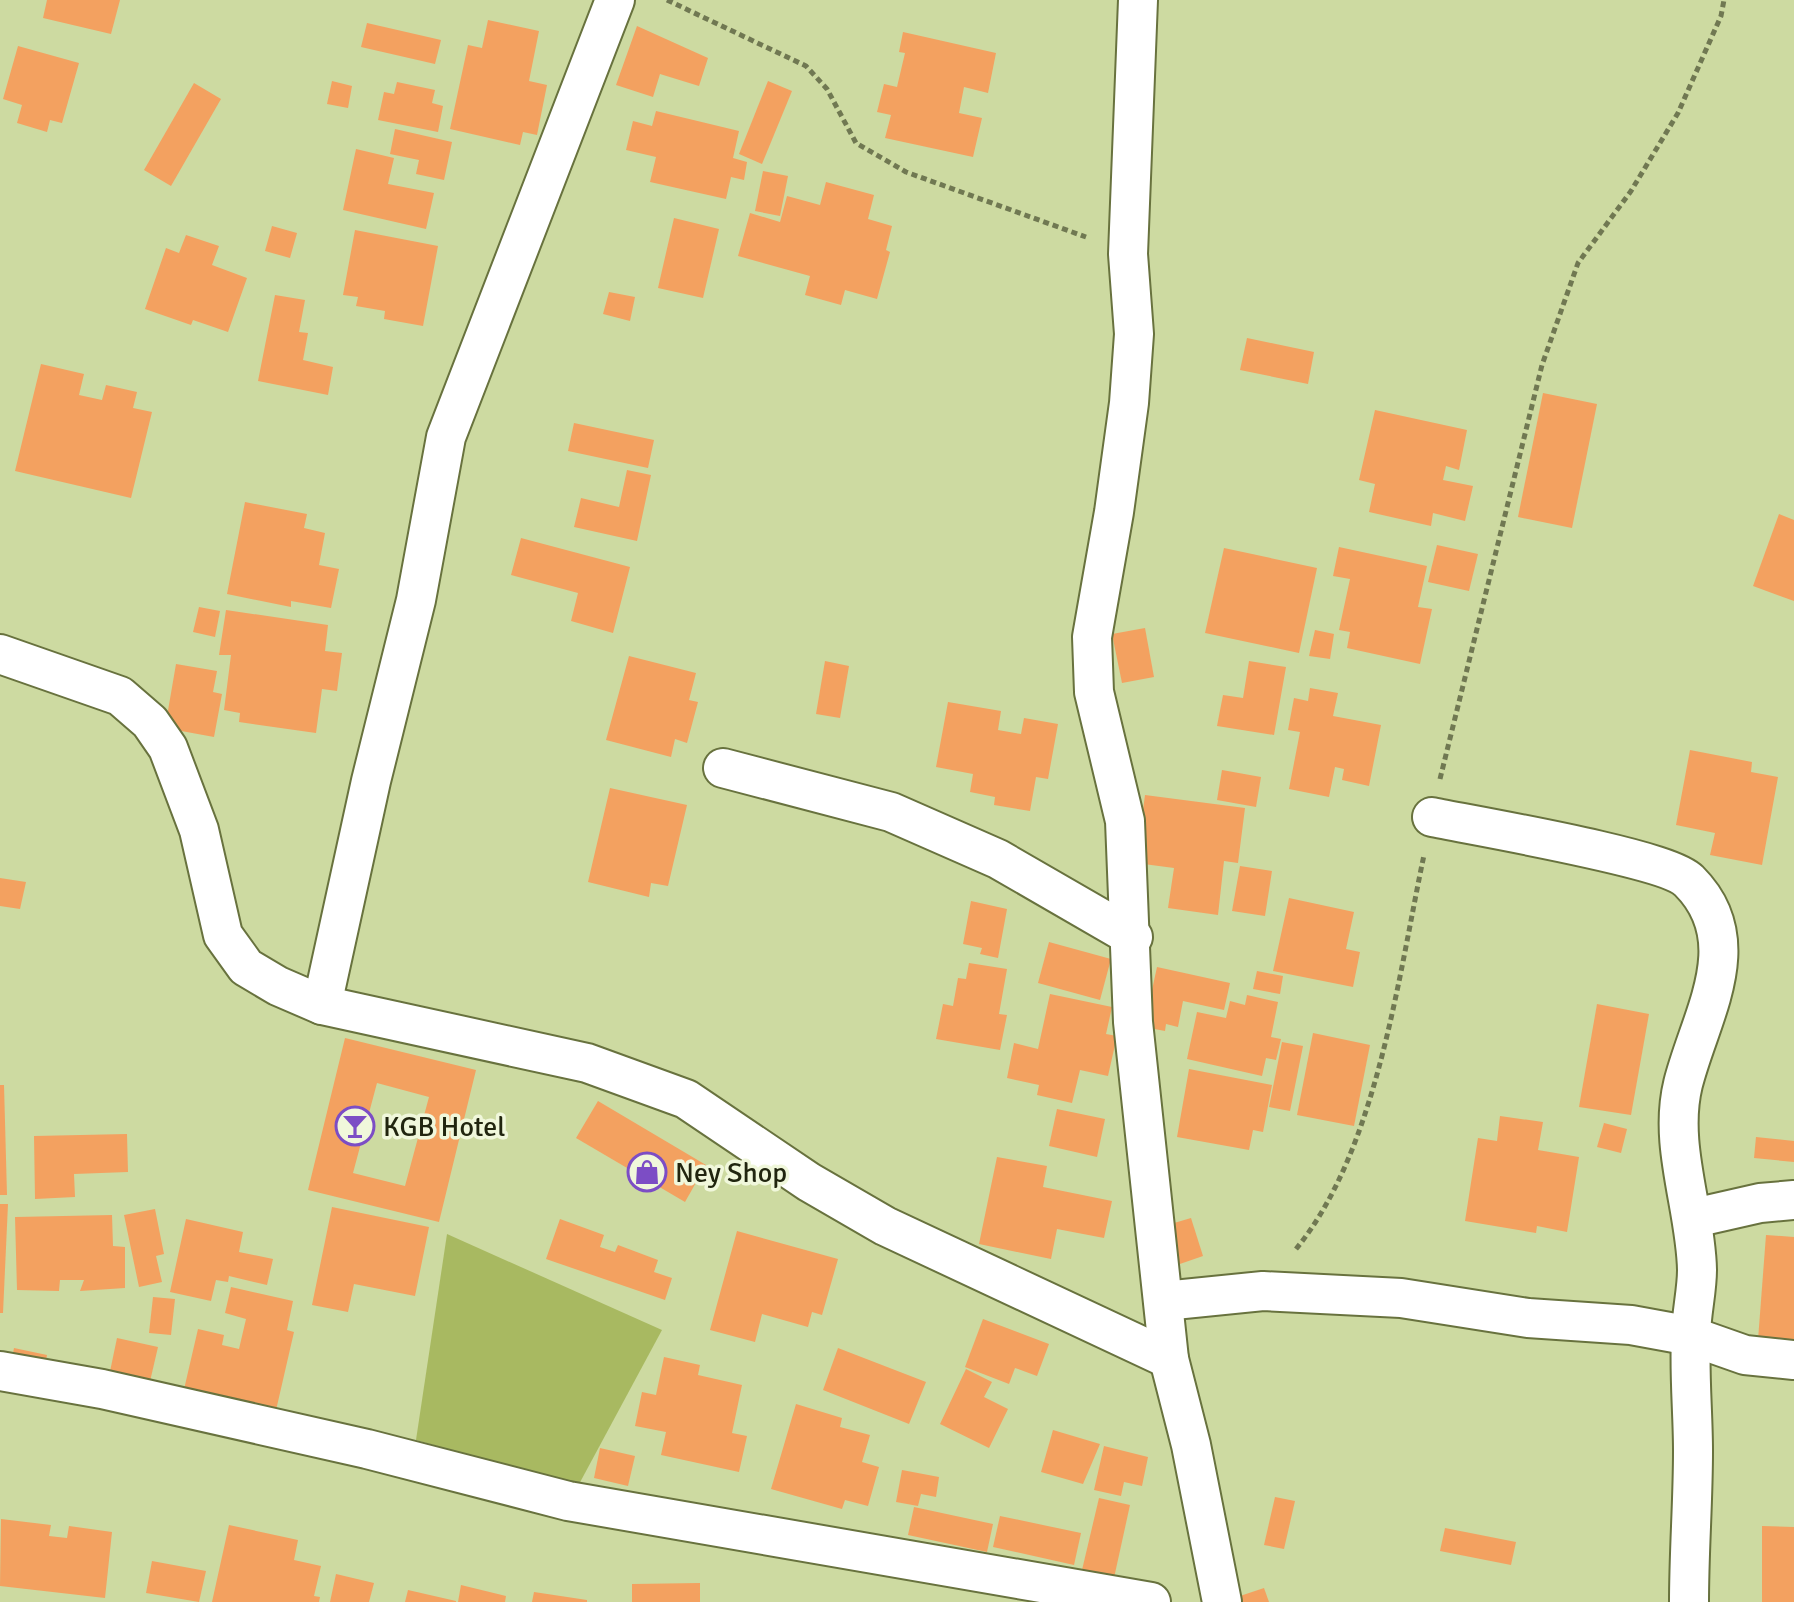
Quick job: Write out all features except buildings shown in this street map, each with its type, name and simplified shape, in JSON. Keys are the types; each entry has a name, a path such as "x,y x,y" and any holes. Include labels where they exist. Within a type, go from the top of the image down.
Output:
{"street":[{"path":"322,1005 350,872 416,600 446,437 615,0"},
{"path":"1138,0 1128,254 1134,334 1129,403 1092,637 1094,692 1125,821 1133,937 1133,1022 1169,1359 1191,1445 1222,1602"},
{"path":"0,654 120,696 150,722 168,748 199,830 223,935 246,967 278,986 322,1005 587,1063 686,1099 809,1182 885,1226 1169,1359"},
{"path":"723,768 891,812 998,859 1133,937"},
{"path":"1432,817 1649,863 1686,878 1706,901 1719,935 1718,971 1709,1014 1683,1085 1679,1137 1694,1218 1697,1273 1691,1336 1693,1452 1689,1602"},
{"path":"1694,1218 1760,1203 1794,1200"},
{"path":"1164,1301 1263,1291 1401,1298 1469,1310 1631,1325 1691,1336 1745,1355 1794,1360"},
{"path":"0,1371 102,1389 353,1446 568,1501 1151,1602"}],"path":[{"path":"667,0 806,66 827,89 856,143 906,172 1030,215 1128,254"},
{"path":"1263,1291 1310,1233 1355,1143 1387,1034 1467,657 1547,350 1578,263 1631,191 1678,113 1721,16 1724,0"}],"green space":[{"path":"447,1234 662,1330 578,1486 416,1440"}],"place":[{"name":"KGB Hotel","path":"355,1126"},
{"name":"Ney Shop","path":"647,1172"}]}
